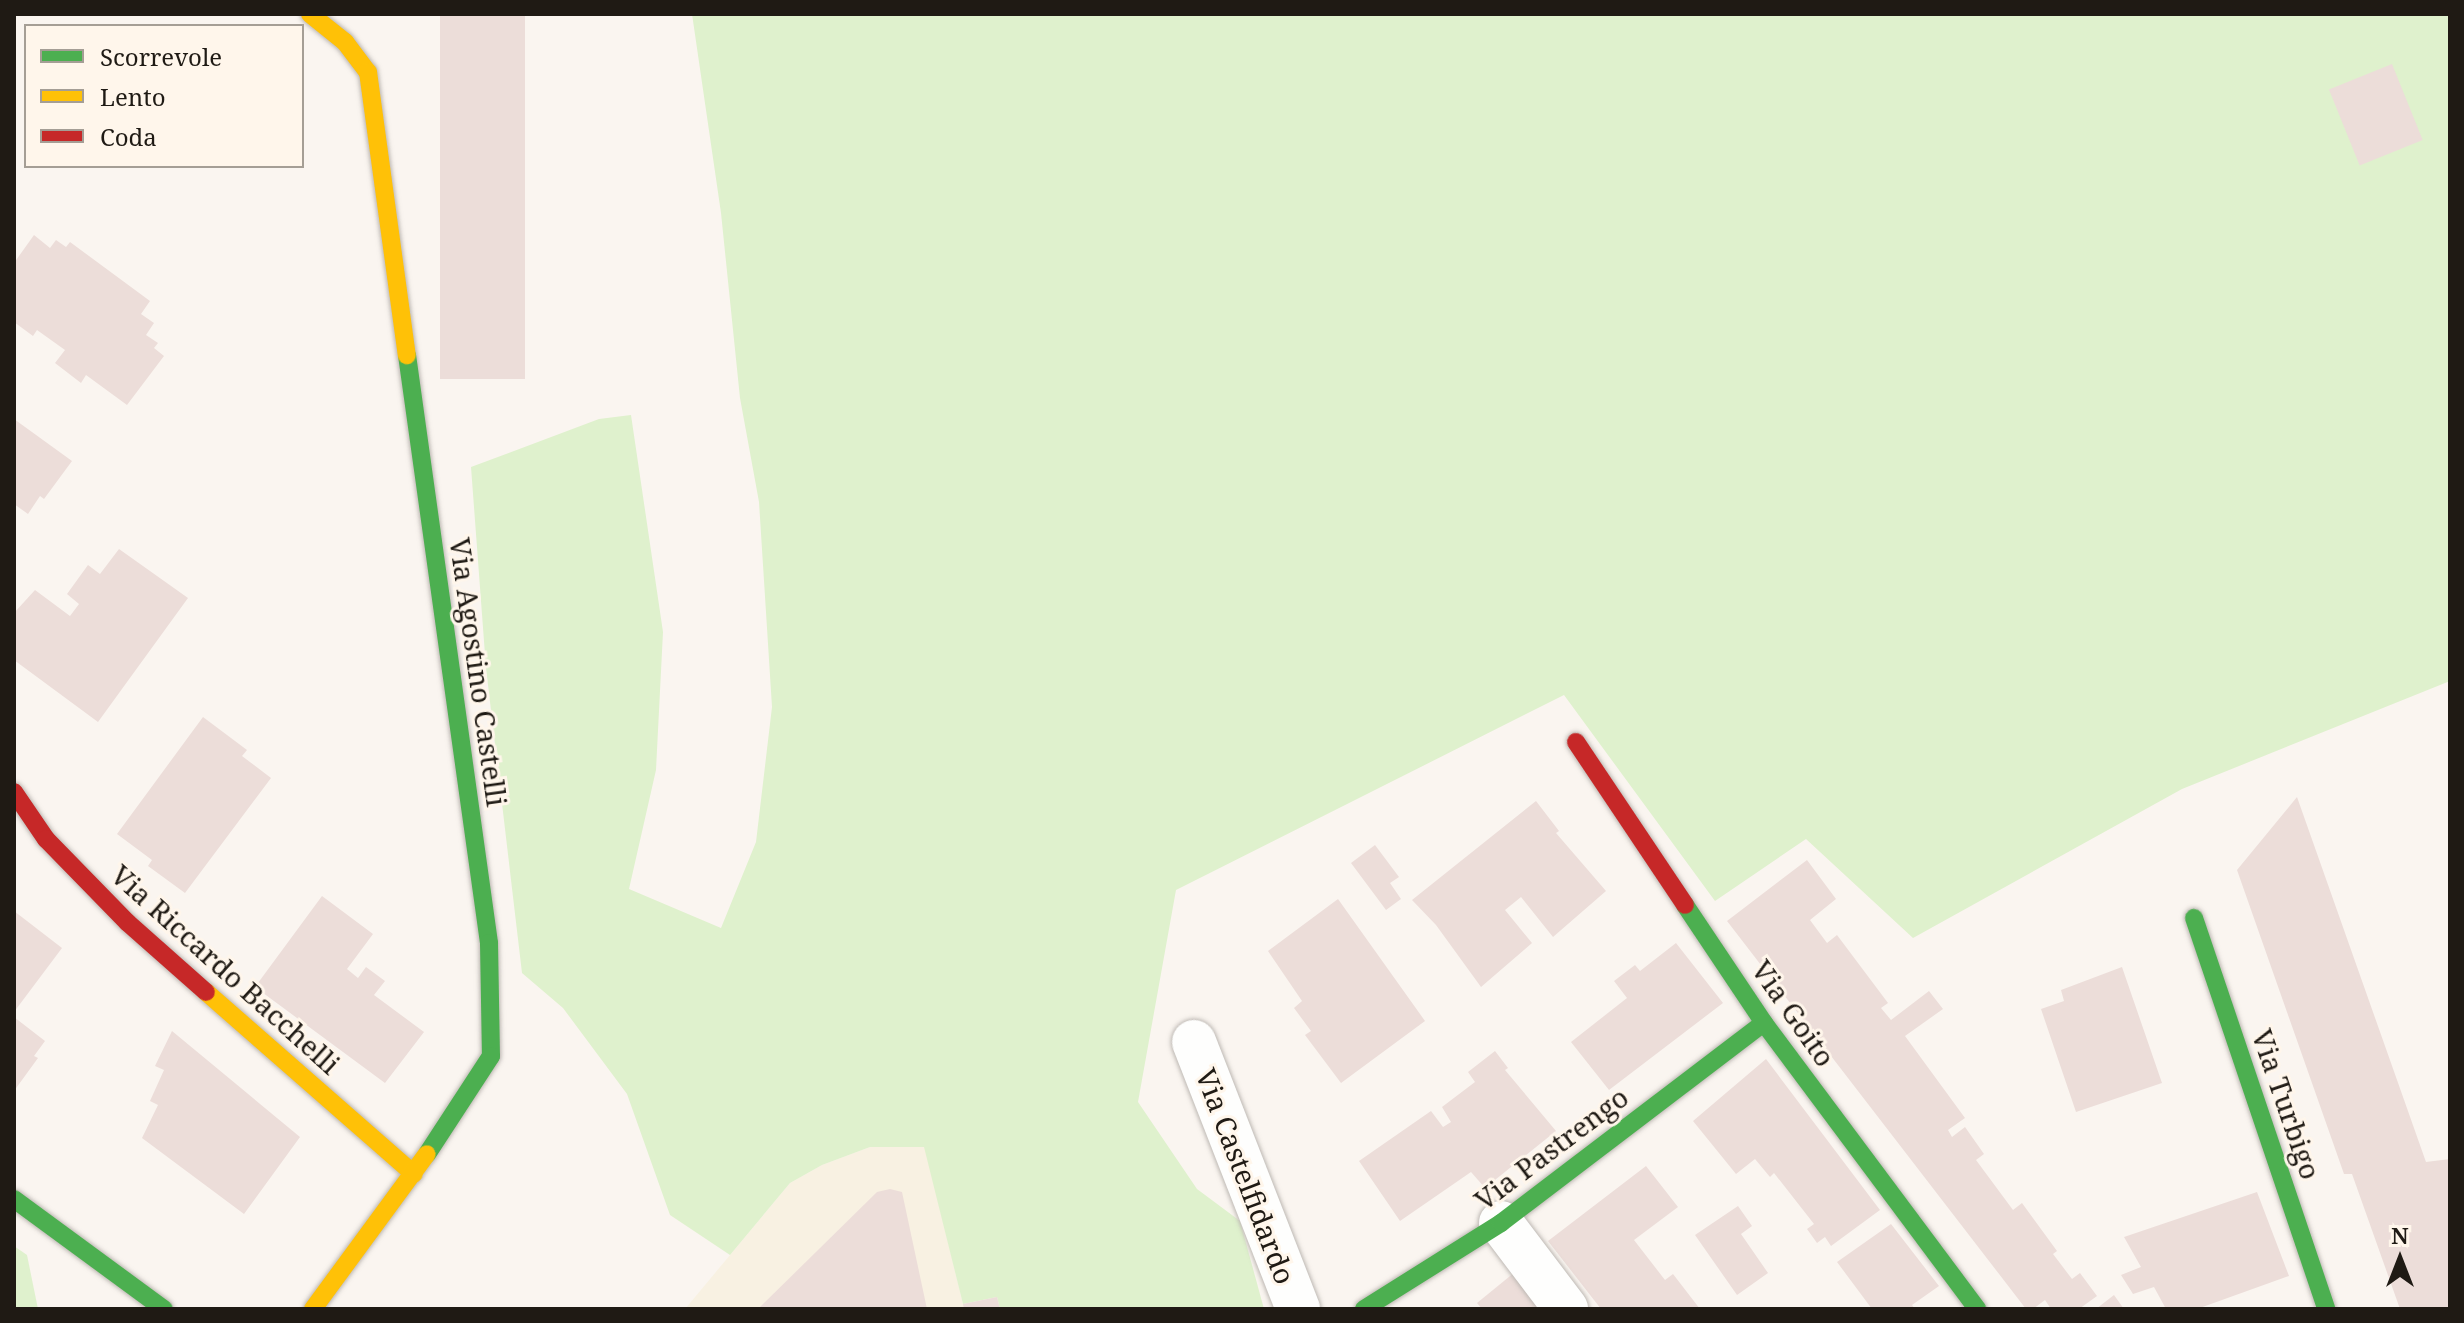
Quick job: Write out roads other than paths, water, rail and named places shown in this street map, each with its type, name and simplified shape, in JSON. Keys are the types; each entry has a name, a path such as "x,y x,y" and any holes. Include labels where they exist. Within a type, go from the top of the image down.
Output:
{"street":[{"name":"Via Agostino Castelli","path":"313,1309 414,1174 491,1056 489,943 368,72 324,18"},
{"name":"Via Goito","path":"1576,742 1764,1023 1977,1309"},
{"name":"Via Riccardo Bacchelli","path":"14,792 46,839 128,923 414,1174"},
{"name":"Via Turbigo","path":"2194,918 2326,1309"},
{"name":"Via Pastrengo","path":"1364,1309 1501,1223 1764,1023"},
{"name":"Via Castelfidardo","path":"1194,1042 1298,1309"},
{"path":"14,1199 164,1309"},
{"path":"1501,1223 1566,1309"}]}
